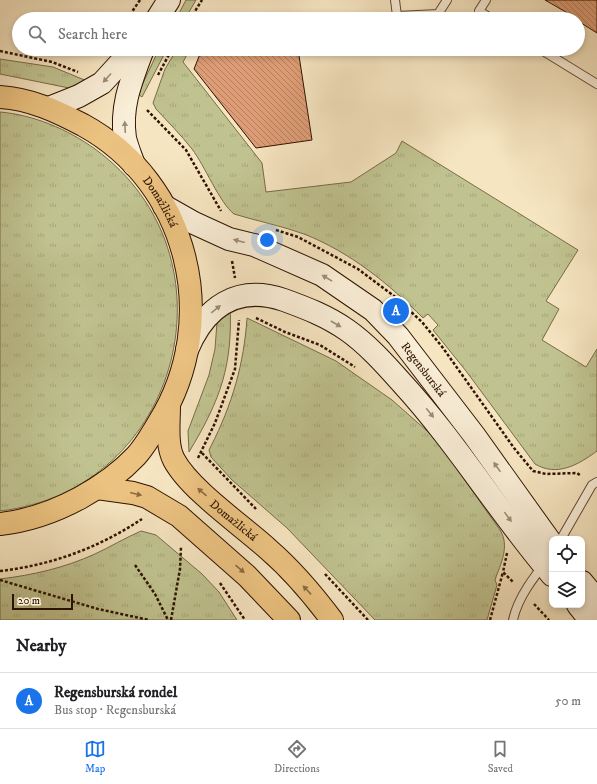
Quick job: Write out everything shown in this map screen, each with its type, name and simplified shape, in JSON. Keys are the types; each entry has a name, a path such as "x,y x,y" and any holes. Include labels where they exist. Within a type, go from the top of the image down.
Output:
{"main road":[{"path":"161,12 169,0"},
{"path":"48,108 79,96 102,83 127,56"},
{"name":"Domažlická","path":"134,165 125,140 124,111 126,96 140,56"},
{"name":"Domažlická","path":"0,97 12,98 48,108 95,132 115,147 134,165 150,184 164,206 178,235 189,275 191,328 184,368 169,406 136,456 97,488 67,505 42,515 0,524"},
{"name":"Regensburská","path":"164,206 194,223 229,238 254,245 322,275 373,310 398,336 474,435 549,540"},
{"name":"Regensburská","path":"187,351 195,332 206,317 228,300 248,294 273,296 315,312 347,330 381,360 429,412 549,564"},
{"name":"Domažlická","path":"169,406 169,443 173,459 184,476 271,551 319,603 332,620"},
{"path":"97,488 133,493 147,497 179,516 247,576 289,620"},
{"path":"585,586 597,600"},
{"path":"580,608 590,620"}],"lane":[{"path":"395,0 396,12"},
{"path":"439,12 447,0"},
{"path":"481,12 479,11 486,0"},
{"path":"551,56 597,84"},
{"path":"563,536 592,485 597,482"},
{"path":"512,620 514,611 524,594 549,564"}],"path":[{"path":"132,12 140,0"},
{"path":"194,12 202,0"},
{"path":"252,316 285,332 320,345 359,369"},
{"path":"175,541 186,552"},
{"path":"171,620 180,569 181,546"},
{"path":"490,620 508,549"},
{"path":"135,565 155,594 168,620"},
{"path":"503,572 549,620"},
{"path":"214,577 220,582 244,619"},
{"path":"0,580 98,609 149,620"}],"green space":[{"path":"186,0 196,0 189,12 180,12"},
{"path":"156,56 163,56 142,97 138,94"},
{"path":"173,56 186,56 183,62 262,163 266,192 351,182 396,153 402,141 578,250 546,301 559,309 542,340 586,367 597,349 597,451 575,465 567,468 543,468 535,464 466,371 433,330 438,325 428,314 423,318 383,281 353,260 321,241 296,231 234,214 223,201 192,149 156,109 153,103 165,69"},
{"path":"0,59 53,67 87,81 69,88 0,74"},
{"path":"0,112 25,116 38,120 73,135 95,149 141,194 168,248 177,305 170,362 148,415 112,461 62,494 0,511"},
{"path":"230,303 229,345 223,381 209,415 189,452 188,431 209,375 215,349 217,322"},
{"path":"247,318 336,361 392,400 435,438 503,536 504,555 495,580 497,585 487,620 375,620 287,528 232,480 211,457 209,450 225,415 236,384 243,352"},
{"path":"141,531 156,535 202,574 219,592 237,620 0,620 0,579 36,573 72,563 95,554"}],"building":[{"path":"545,0 597,0 597,33 585,25 585,12 566,12"},
{"path":"199,56 299,56 312,140 256,148 194,69"}],"place":[{"name":"Regensburská rondel","path":"396,311"}]}
